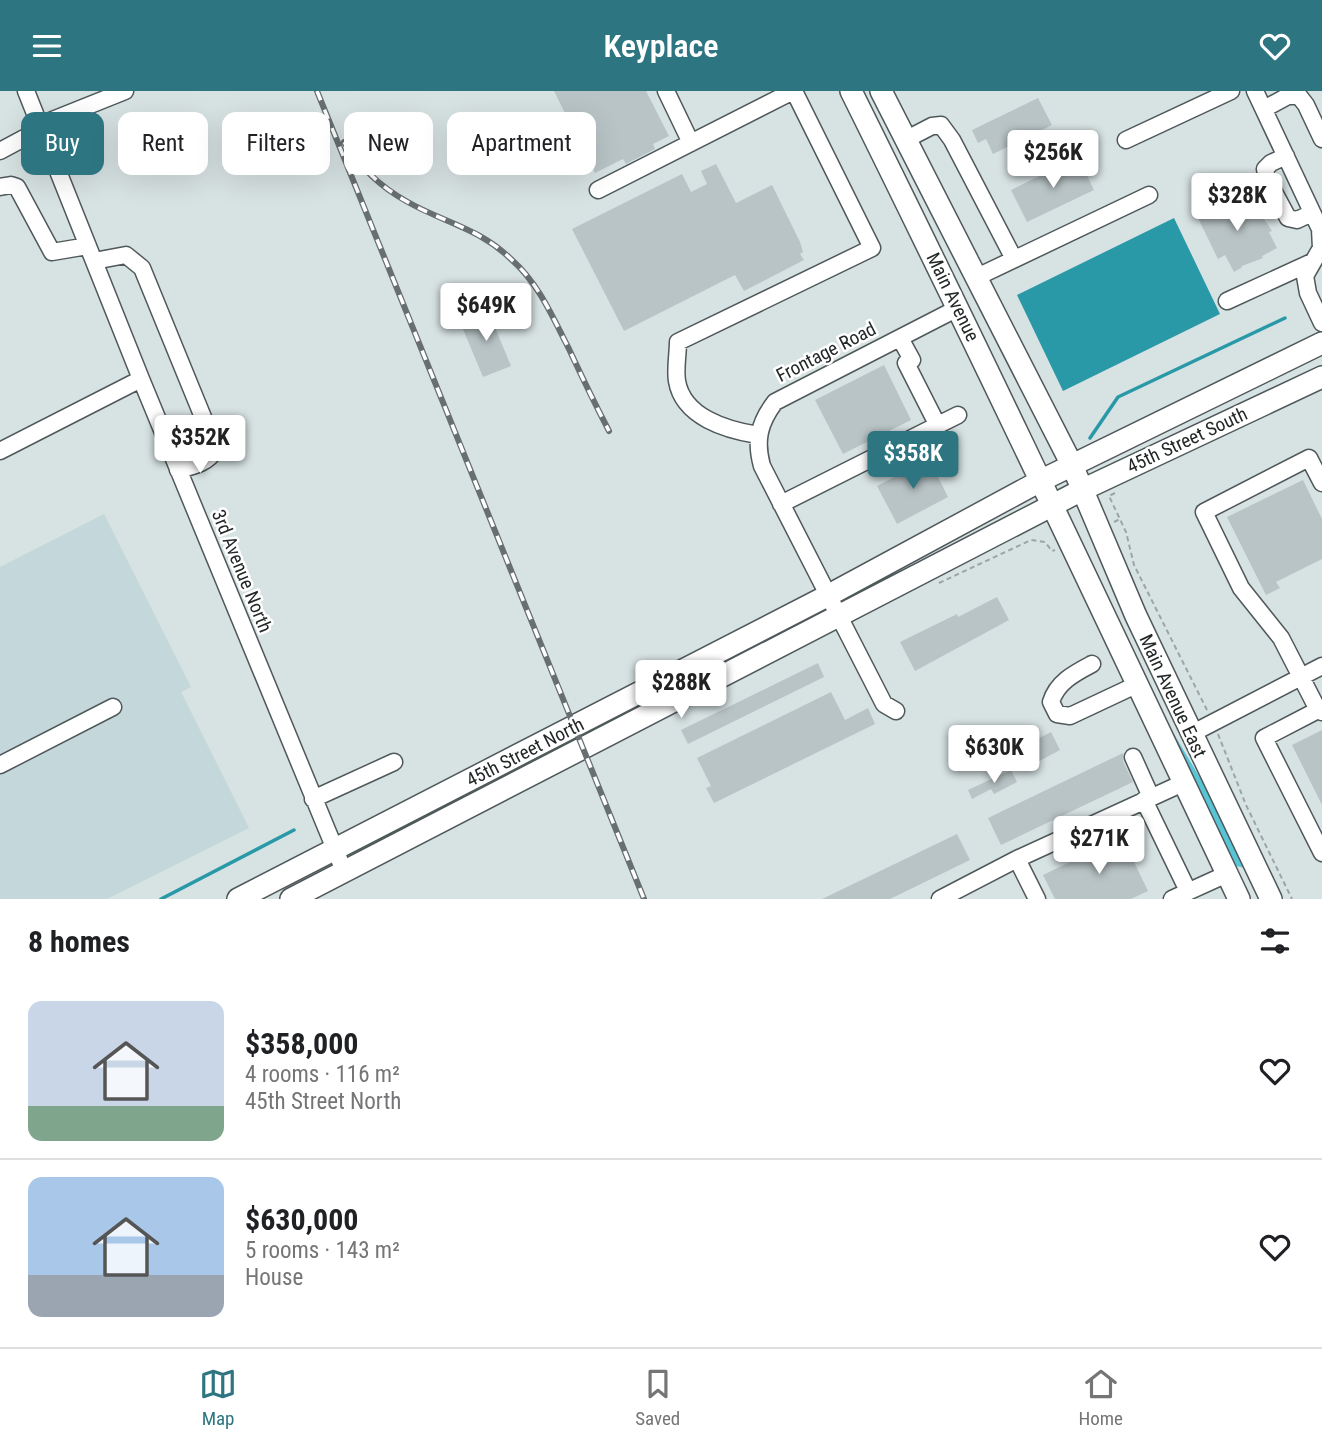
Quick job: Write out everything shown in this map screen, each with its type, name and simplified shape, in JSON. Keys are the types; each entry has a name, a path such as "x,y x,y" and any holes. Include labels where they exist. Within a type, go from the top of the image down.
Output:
{"main road":[{"name":"Main Avenue","path":"851,91 1053,505"},
{"name":"Main Avenue","path":"881,91 1072,465 1082,490"},
{"name":"45th Street South","path":"1072,465 1322,343"},
{"name":"45th Street South","path":"1053,505 1322,377"},
{"name":"45th Street North","path":"238,899 829,596 1072,465"},
{"name":"Main Avenue East","path":"1082,490 1136,616 1271,899"},
{"name":"45th Street North","path":"291,899 1053,505"},
{"name":"Main Avenue East","path":"1053,505 1239,899"},
{"path":"1227,874 1241,876 1250,881 1263,899"}],"street":[{"name":"3rd Avenue North","path":"26,91 35,112"},
{"path":"76,112 125,91"},
{"path":"666,91 691,142"},
{"path":"598,190 794,91 872,248 678,342 677,382 691,409 730,431 758,435 761,466 884,704 896,711"},
{"path":"1126,140 1231,91"},
{"path":"1255,91 1320,229 1321,247 1305,276 1308,293 1322,323"},
{"path":"1264,109 1288,96 1299,96 1322,139"},
{"path":"905,140 932,126 941,125 952,140 1014,259"},
{"path":"0,151 21,139"},
{"path":"1286,156 1270,163 1265,169 1267,179 1288,218 1297,220 1312,213"},
{"name":"3rd Avenue North","path":"60,175 178,470 344,871"},
{"path":"0,187 17,187 52,252 126,255 142,268 216,449 211,457 198,465 178,470"},
{"path":"977,277 1149,195"},
{"path":"1227,301 1311,262"},
{"name":"Frontage Road","path":"758,435 765,416 775,402 958,308"},
{"path":"900,338 912,360 906,363 938,426"},
{"path":"0,451 141,379"},
{"path":"781,504 958,415"},
{"path":"1322,483 1309,458 1204,512 1241,588 1281,638 1320,711 1264,738 1322,853"},
{"path":"1092,664 1068,676 1053,695 1051,702 1057,714 1070,716 1136,685"},
{"path":"1191,734 1322,666"},
{"path":"0,765 113,707"},
{"path":"1133,757 1188,891"},
{"path":"313,799 394,762"},
{"path":"940,899 1017,859 1183,782"},
{"path":"1017,859 1037,899"},
{"path":"1172,899 1227,874"}],"path":[{"path":"1109,496 1126,532 1134,565 1207,711"},
{"path":"1111,523 1120,519"},
{"path":"938,584 1031,540 1045,542 1052,551 1057,549"},
{"path":"1216,729 1246,805 1292,899"}],"shaded area":[{"path":"1174,218 1220,314 1063,391 1017,295"},
{"path":"104,514 191,687 181,692 249,828 107,899 0,899 0,567"},
{"path":"1172,731 1211,796 1245,868 1232,865 1168,733"}],"building":[{"path":"554,91 646,91 669,136 653,144 655,149 626,164 623,159 596,172 596,112 564,112"},
{"path":"1038,98 1052,125 993,154 986,139 978,143 972,130"},
{"path":"1078,157 1094,190 1027,222 1011,190"},
{"path":"716,164 736,203 772,185 800,242 803,252 800,254 804,260 744,291 735,275 624,331 572,229 682,174 691,192 707,184 701,171"},
{"path":"1232,196 1240,211 1257,202 1260,213 1272,231 1269,232 1277,248 1234,272 1225,255 1218,259 1196,214"},
{"path":"493,308 496,316 491,318 511,366 483,377 460,322"},
{"path":"884,365 911,420 843,454 815,400"},
{"path":"929,459 948,497 897,524 877,486"},
{"path":"1303,480 1322,519 1322,559 1276,582 1280,588 1266,595 1227,517"},
{"path":"997,597 1009,620 915,671 900,642"},
{"path":"818,663 824,677 688,744 681,730"},
{"path":"831,692 845,720 868,708 875,724 714,803 706,788 711,786 697,758"},
{"path":"1322,730 1322,805 1292,745"},
{"path":"1051,732 1060,750 1032,765 1022,747"},
{"path":"1123,753 1123,761 1133,782 1001,845 988,818"},
{"path":"1011,770 1017,782 994,794 991,789 972,799 968,790"},
{"path":"957,834 970,860 890,899 822,899"},
{"path":"1122,837 1148,891 1131,899 1055,899 1043,875"}],"waterway":[{"path":"1090,438 1118,397 1285,318"},
{"path":"161,899 294,830"}],"railway":[{"path":"317,91 644,899"},
{"path":"371,175 406,201 486,240 522,269 551,314 609,431"}]}
